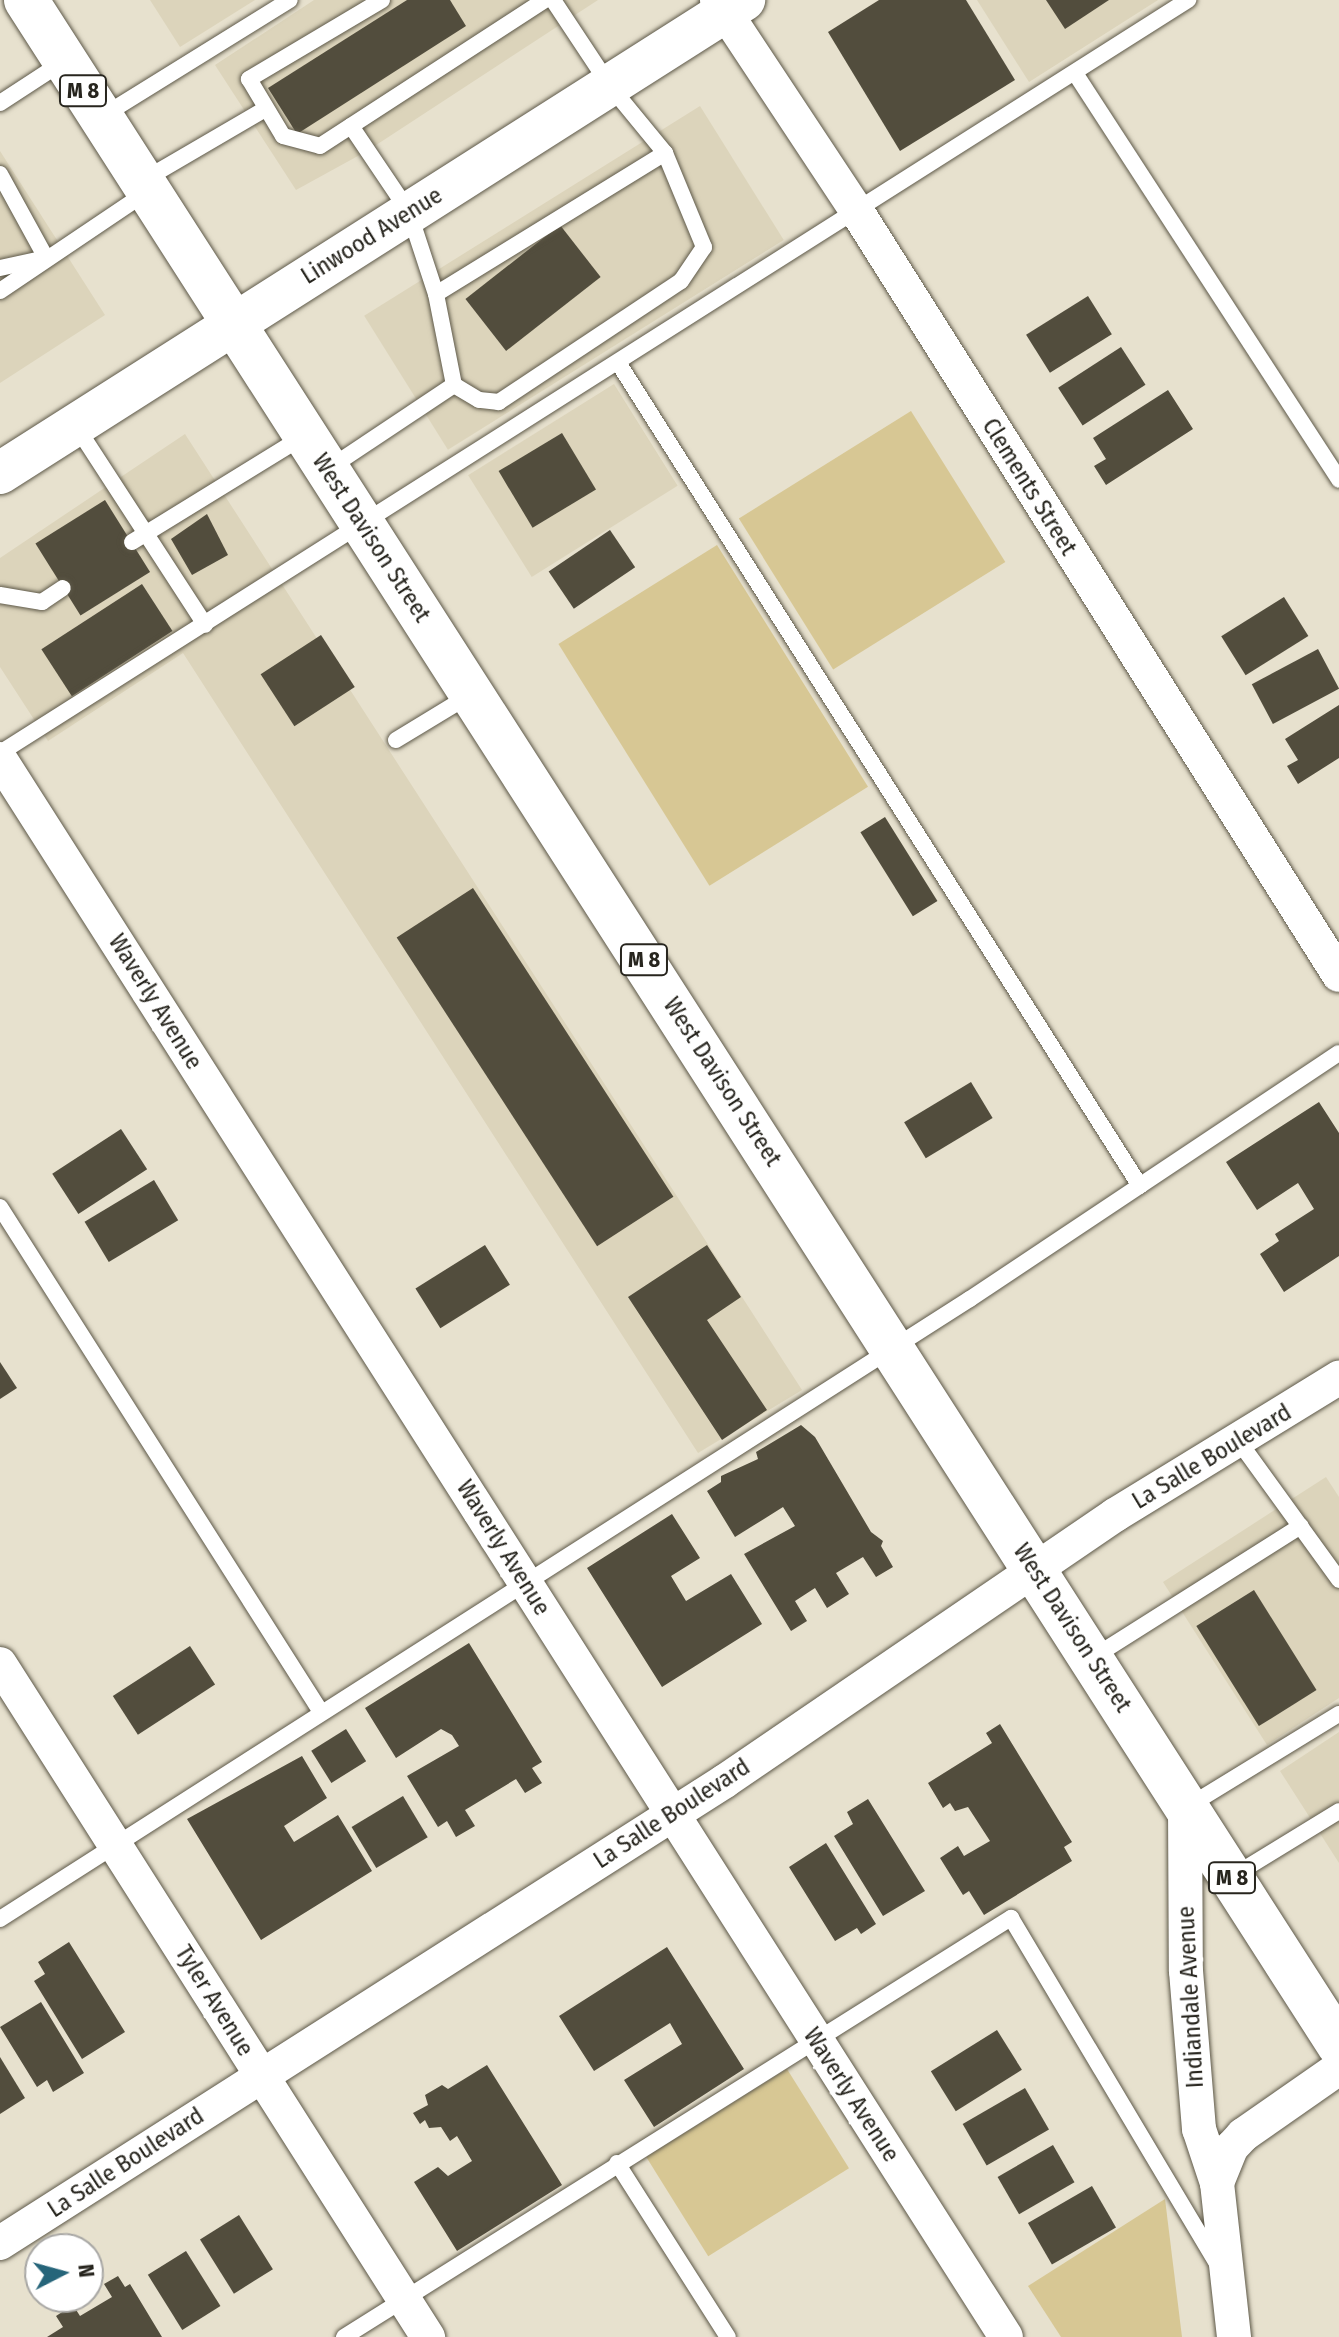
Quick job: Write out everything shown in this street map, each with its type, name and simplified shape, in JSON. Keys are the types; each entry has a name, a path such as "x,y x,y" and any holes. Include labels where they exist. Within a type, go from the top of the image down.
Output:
{"highway":[{"name":"West Davison Street","path":"26,0 1339,2045"}],"street":[{"name":"Linwood Avenue","path":"0,473 610,86 729,4"},
{"name":"Clements Street","path":"729,4 1339,975"},
{"name":"Waverly Avenue","path":"0,759 1006,2337"},
{"name":"La Salle Boulevard","path":"0,2243 672,1815 1115,1515 1240,1443 1339,1378"},
{"name":"Tyler Avenue","path":"0,1664 428,2337"},
{"name":"Indiandale Avenue","path":"1185,1807 1186,1971 1199,2129 1217,2183 1234,2337"},
{"name":"Indiandale Avenue","path":"1217,2183 1231,2148 1243,2135 1339,2068"}],"lane":[{"path":"100,118 290,0"},
{"path":"382,0 249,79 283,136 320,146 545,0"},
{"path":"351,126 409,212 436,294 454,385 479,400 499,402 681,281 704,247 665,153 610,86 553,0"},
{"path":"0,753 858,213 1188,0"},
{"path":"0,103 64,61"},
{"path":"1075,73 1339,480"},
{"path":"0,291 144,187 265,109"},
{"path":"436,294 665,153"},
{"path":"0,174 46,258"},
{"path":"0,268 46,258"},
{"path":"619,364 1140,1186"},
{"path":"139,538 454,385"},
{"path":"75,424 139,538 205,625"},
{"path":"0,595 42,602 63,588"},
{"path":"396,740 472,693"},
{"path":"0,1919 523,1580 892,1348 1339,1053"},
{"path":"0,1207 321,1712"},
{"path":"1240,1443 1339,1580"},
{"path":"1091,1659 1301,1526"},
{"path":"1185,1807 1339,1714"},
{"path":"1231,1877 1339,1811"},
{"path":"344,2337 815,2038 1011,1918 1228,2283"},
{"path":"617,2163 728,2337"}],"shaded area":[{"path":"150,0 255,0 180,47"},
{"path":"314,0 598,0 367,151 296,190 215,65"},
{"path":"977,0 1158,0 1029,82"},
{"path":"700,106 784,240 448,450 364,316"},
{"path":"0,151 105,315 0,383"},
{"path":"614,384 678,486 532,577 468,475"},
{"path":"911,411 1005,562 833,670 739,519"},
{"path":"185,434 802,1390 698,1453 183,653 48,741 0,667 0,558"},
{"path":"717,545 868,787 709,886 558,644"},
{"path":"1326,1477 1339,1497 1339,1698 1267,1745 1163,1582"},
{"path":"1339,1732 1339,1863 1280,1771"},
{"path":"787,2069 849,2168 708,2256 646,2157"},
{"path":"1165,2199 1182,2337 1061,2337 1028,2286"}],"building":[{"path":"407,0 450,0 466,26 297,134 268,88"},
{"path":"879,0 966,0 1015,80 900,151 828,32"},
{"path":"1046,0 1109,0 1065,29"},
{"path":"560,225 601,277 506,351 465,299"},
{"path":"1088,296 1112,334 1050,373 1026,335"},
{"path":"1121,347 1146,385 1083,426 1058,388"},
{"path":"1168,390 1193,429 1106,485 1094,466 1106,459 1093,438"},
{"path":"562,433 596,490 533,528 499,471"},
{"path":"105,500 150,572 81,616 35,543"},
{"path":"207,514 228,555 192,575 171,539"},
{"path":"610,530 635,567 574,609 549,571"},
{"path":"142,584 172,631 72,696 41,649"},
{"path":"1284,597 1308,636 1246,675 1221,636"},
{"path":"321,635 355,687 294,726 261,674"},
{"path":"1318,649 1339,689 1273,724 1252,684"},
{"path":"1339,705 1339,758 1298,784 1287,766 1298,760 1285,739"},
{"path":"885,817 937,901 913,916 860,832"},
{"path":"473,888 673,1197 597,1246 397,938"},
{"path":"971,1082 993,1118 926,1158 904,1122"},
{"path":"1319,1102 1339,1133 1339,1256 1284,1292 1260,1254 1279,1241 1275,1234 1314,1209 1298,1183 1257,1210 1226,1162"},
{"path":"121,1129 147,1169 78,1214 52,1174"},
{"path":"154,1180 178,1220 109,1262 85,1222"},
{"path":"485,1245 510,1285 440,1328 415,1288"},
{"path":"707,1245 741,1297 707,1320 767,1410 722,1440 628,1297"},
{"path":"0,1362 17,1388 0,1399"},
{"path":"801,1425 815,1437 871,1532 883,1541 881,1546 893,1567 876,1577 863,1557 836,1573 849,1594 827,1608 815,1588 795,1601 807,1621 791,1631 744,1554 795,1526 783,1507 735,1537 707,1491 721,1482 721,1476 758,1459 756,1452"},
{"path":"672,1514 700,1558 671,1576 686,1601 731,1574 762,1624 662,1687 587,1568"},
{"path":"1254,1590 1317,1690 1259,1726 1196,1626"},
{"path":"469,1643 542,1762 532,1768 542,1783 525,1793 516,1779 465,1810 475,1826 456,1837 447,1821 438,1827 407,1776 459,1746 452,1735 441,1729 396,1758 365,1708"},
{"path":"190,1646 215,1685 138,1735 113,1696"},
{"path":"1000,1724 1072,1842 1064,1847 1072,1861 984,1915 969,1891 963,1895 940,1858 958,1846 964,1856 990,1841 968,1807 955,1811 950,1803 943,1808 928,1783 992,1743 986,1733"},
{"path":"346,1729 366,1761 331,1783 311,1751"},
{"path":"302,1756 327,1798 284,1826 294,1842 338,1815 372,1871 261,1940 187,1819"},
{"path":"403,1796 428,1837 376,1868 352,1827"},
{"path":"868,1799 925,1891 883,1916 834,1836 853,1824 847,1812"},
{"path":"826,1843 876,1924 861,1934 857,1928 835,1941 789,1867"},
{"path":"69,1942 125,2032 82,2059 34,1981 45,1974 38,1962"},
{"path":"667,1947 744,2069 654,2127 624,2080 682,2044 670,2023 594,2071 559,2016"},
{"path":"41,2002 84,2073 53,2092 47,2080 37,2087 0,2027"},
{"path":"997,2030 1022,2070 956,2111 931,2071"},
{"path":"0,2057 25,2098 0,2114"},
{"path":"487,2065 562,2185 457,2251 414,2182 438,2167 448,2176 472,2161 457,2136 450,2141 441,2127 429,2128 425,2120 420,2124 413,2113 428,2105 425,2095 442,2085 448,2089"},
{"path":"1025,2088 1049,2130 987,2166 963,2124"},
{"path":"1053,2145 1074,2182 1019,2214 998,2177"},
{"path":"1092,2186 1116,2228 1052,2265 1028,2223"},
{"path":"239,2215 273,2269 234,2294 200,2239"},
{"path":"186,2251 220,2306 182,2330 148,2275"},
{"path":"118,2276 125,2287 130,2284 162,2337 47,2337 63,2327 56,2316 61,2313 78,2313 80,2316 104,2313 104,2302 112,2297 104,2284"}]}
